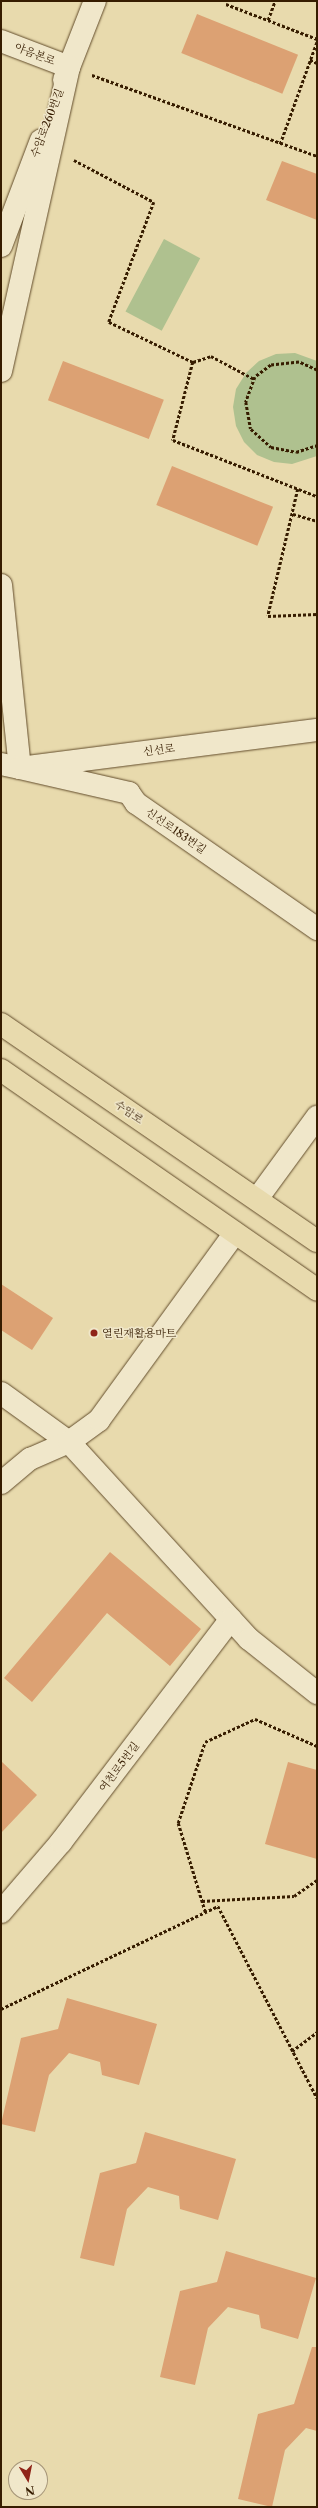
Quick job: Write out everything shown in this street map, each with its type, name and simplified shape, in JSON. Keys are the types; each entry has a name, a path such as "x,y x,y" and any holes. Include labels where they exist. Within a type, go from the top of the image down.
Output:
{"main road":[{"name":"수암로","path":"1,1024 317,1241"},
{"path":"1,1070 317,1290"}],"street":[{"name":"수암로260번길","path":"1,246 95,1"},
{"name":"야음본로","path":"1,41 69,67"},
{"path":"1,371 69,67"},
{"path":"1,585 11,766"},
{"path":"1,730 11,766"},
{"name":"신선로","path":"11,766 317,730"},
{"name":"신선로183번길","path":"11,766 129,793 136,803 317,929"},
{"path":"257,1199 317,1117"},
{"path":"1,1483 30,1459 69,1442 99,1420 235,1233"},
{"path":"1,1393 69,1442 249,1639 317,1693"},
{"name":"여천로5번길","path":"1,1912 61,1842 231,1619"}],"path":[{"path":"268,20 275,1"},
{"path":"226,4 317,40 280,144"},
{"path":"310,60 317,63"},
{"path":"69,67 280,144 317,156"},
{"path":"51,148 154,202 108,322 193,362 211,356 254,379"},
{"path":"193,362 173,440 317,496"},
{"path":"317,370 299,362 282,362 262,370 254,379 247,393 246,410 256,437 271,447 289,452 317,445"},
{"path":"298,489 268,616 317,614"},
{"path":"293,514 317,521"},
{"path":"206,1912 178,1823 204,1742 255,1719 317,1746"},
{"path":"202,1901 294,1896 317,1880"},
{"path":"1,2009 218,1906 317,2098"},
{"path":"292,2051 317,2032"}],"green space":[{"path":"164,239 200,258 162,331 126,311"},
{"path":"295,353 317,361 317,456 292,464 274,462 257,455 244,442 236,426 233,407 236,389 246,373 259,361 276,354"}],"building":[{"path":"197,14 298,55 282,94 181,53"},
{"path":"282,161 317,174 317,220 266,200"},
{"path":"63,361 164,400 149,439 48,400"},
{"path":"172,466 273,507 257,546 156,505"},
{"path":"1,1284 53,1318 32,1350 1,1330"},
{"path":"110,1552 201,1629 170,1666 107,1613 32,1702 4,1678"},
{"path":"1,1761 37,1795 1,1833"},
{"path":"288,1762 317,1770 317,1859 265,1844"},
{"path":"67,1998 157,2024 139,2085 102,2075 100,2062 69,2053 49,2075 35,2132 1,2124 21,2038 58,2029"},
{"path":"145,2132 236,2159 218,2220 180,2209 179,2196 148,2187 127,2209 114,2266 80,2258 100,2173 136,2163"},
{"path":"226,2251 316,2278 298,2339 261,2328 259,2315 228,2307 208,2328 195,2385 160,2377 180,2291 217,2282"},
{"path":"312,2347 317,2347 317,2431 306,2428 285,2450 272,2507 238,2499 258,2414 294,2404"}],"place":[{"name":"열린재활용마트","path":"94,1333"}]}
